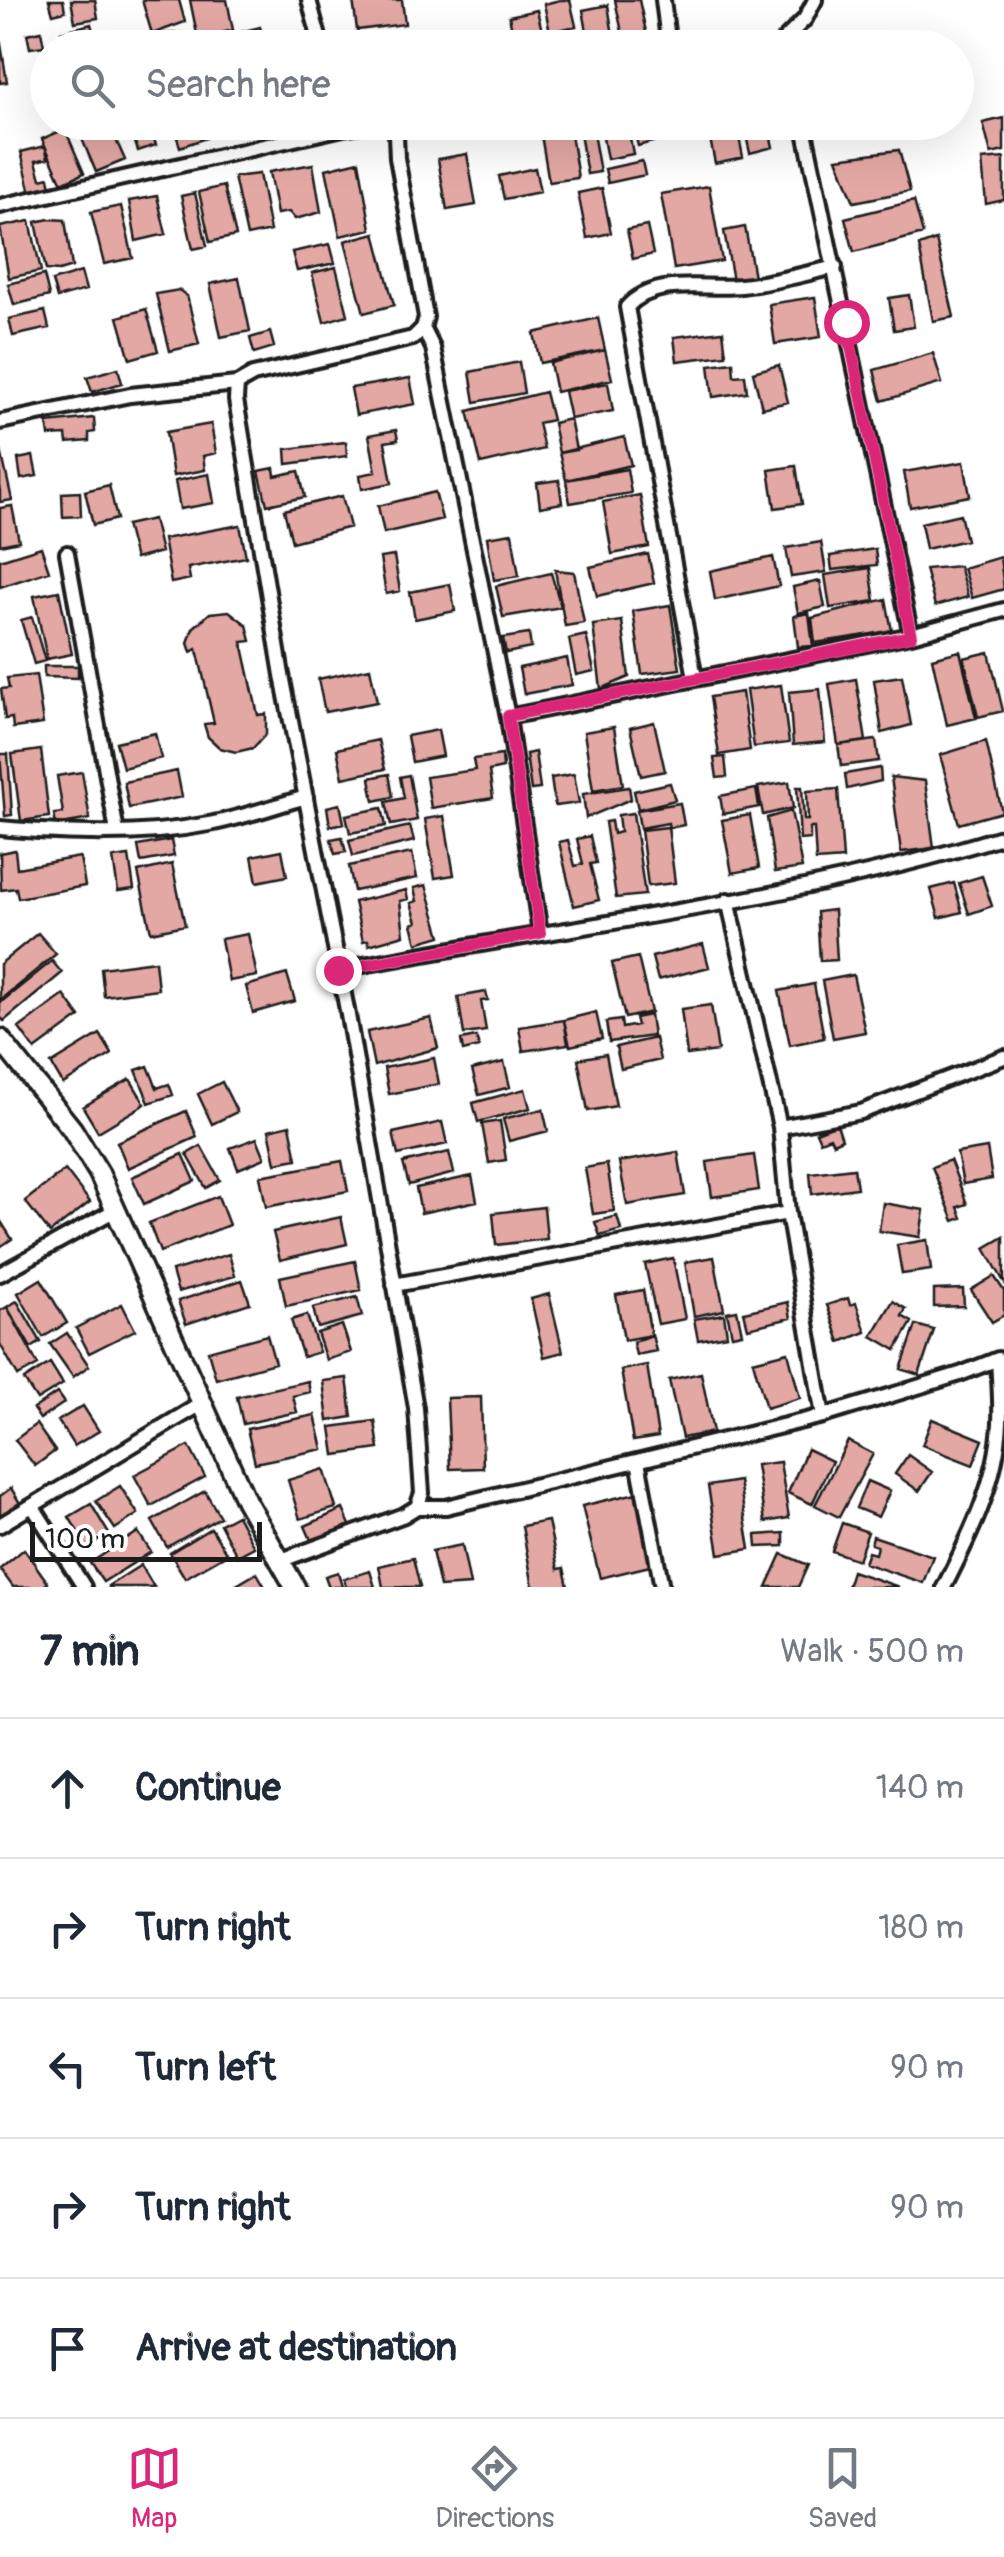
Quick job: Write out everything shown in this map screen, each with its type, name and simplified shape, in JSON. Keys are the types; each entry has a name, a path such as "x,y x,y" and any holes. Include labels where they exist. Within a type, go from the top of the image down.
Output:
{"street":[{"path":"309,0 317,30"},
{"path":"663,0 667,30"},
{"path":"792,30 815,0"},
{"path":"0,206 279,140"},
{"path":"0,422 130,395 237,384 253,376 413,338 423,328 426,317 396,140"},
{"path":"806,140 911,636"},
{"path":"695,678 627,307 657,289 739,287 835,268"},
{"path":"423,328 432,348 508,716 540,933"},
{"path":"237,384 246,459 416,1408 422,1493 417,1508"},
{"path":"67,553 117,832"},
{"path":"508,716 911,636 1004,610"},
{"path":"0,828 117,832 208,824 306,798"},
{"path":"338,970 836,882 923,862 1004,836"},
{"path":"728,900 780,1127 788,1213 823,1416"},
{"path":"0,1039 72,1129 117,1209 246,1501 295,1587"},
{"path":"780,1127 862,1112 1004,1057"},
{"path":"0,1274 117,1209"},
{"path":"394,1286 788,1213"},
{"path":"279,1561 417,1508 446,1507 823,1416 960,1374 1001,1356 1000,1424 994,1460 978,1521 944,1587"},
{"path":"0,1526 201,1404"},
{"path":"638,1461 662,1587"},
{"path":"33,1506 84,1587"}],"building":[{"path":"49,0 63,0 65,11 53,14"},
{"path":"71,0 95,0 98,18 75,22"},
{"path":"142,0 179,0 185,22 151,30"},
{"path":"190,0 227,0 233,30 196,30"},
{"path":"353,0 402,0 405,24 357,30"},
{"path":"570,0 576,26 550,30 544,4"},
{"path":"615,0 639,0 646,30 622,30"},
{"path":"608,5 612,30 587,30 583,10"},
{"path":"537,10 542,30 512,30 509,16"},
{"path":"91,24 93,30 68,30"},
{"path":"0,38 7,82 0,83"},
{"path":"1004,118 1004,151 991,154 983,123"},
{"path":"42,140 70,140 84,173 62,183"},
{"path":"83,140 116,140 125,160 96,172"},
{"path":"134,140 154,140 156,145 138,151"},
{"path":"178,140 200,140 180,147"},
{"path":"542,140 572,140 578,178 549,182"},
{"path":"581,140 594,140 600,172 587,174"},
{"path":"603,140 630,140 633,154 607,159"},
{"path":"636,140 656,140 656,141 638,146"},
{"path":"710,140 740,140 743,157 715,163"},
{"path":"747,140 771,140 773,147 750,153"},
{"path":"45,146 48,158 36,161 41,179 49,177 51,188 31,193 21,152"},
{"path":"899,150 910,191 854,202 837,158"},
{"path":"467,154 476,205 447,210 438,159"},
{"path":"1004,158 1004,200 986,204 982,160"},
{"path":"359,161 371,229 340,236 326,169"},
{"path":"642,161 645,175 608,183 605,169"},
{"path":"313,164 321,212 295,219 289,212 277,214 269,172"},
{"path":"535,168 540,192 504,199 499,176"},
{"path":"259,174 270,231 247,236 234,177"},
{"path":"224,186 236,236 210,242 199,192"},
{"path":"709,186 722,261 674,269 661,194"},
{"path":"602,188 611,233 587,238 578,193"},
{"path":"195,193 207,246 193,249 181,196"},
{"path":"157,196 166,234 136,241 129,201"},
{"path":"914,201 923,234 854,252 845,218"},
{"path":"121,206 133,258 104,264 91,212"},
{"path":"65,220 72,267 46,270 36,222"},
{"path":"30,221 41,271 9,278 0,227"},
{"path":"647,226 653,254 633,259 627,230"},
{"path":"745,227 755,282 734,286 724,231"},
{"path":"375,233 394,305 364,313 345,241"},
{"path":"936,240 954,317 933,321 919,246"},
{"path":"330,244 335,263 297,271 292,252"},
{"path":"336,267 348,315 324,322 312,273"},
{"path":"81,272 86,290 57,298 52,281"},
{"path":"44,275 49,296 14,305 8,284"},
{"path":"239,278 250,331 221,337 210,284"},
{"path":"179,290 187,296 199,344 170,351 156,294"},
{"path":"909,295 914,327 894,330 889,298"},
{"path":"815,297 821,337 775,344 769,304"},
{"path":"146,309 158,351 130,359 118,317"},
{"path":"45,311 49,328 13,336 9,319"},
{"path":"598,318 605,350 540,363 534,333"},
{"path":"723,331 726,355 677,361 674,337"},
{"path":"270,332 274,347 254,353 250,338"},
{"path":"605,350 612,379 556,392 550,363"},
{"path":"933,353 942,383 882,401 874,370"},
{"path":"519,362 524,393 475,402 470,372"},
{"path":"733,362 734,376 745,375 747,392 713,397 709,365"},
{"path":"779,365 788,402 762,408 753,372"},
{"path":"118,368 122,383 92,392 87,377"},
{"path":"410,378 415,404 356,415 351,388"},
{"path":"608,383 613,411 570,419 564,391"},
{"path":"545,392 552,420 538,423 544,449 481,464 468,411"},
{"path":"94,418 95,432 89,433 89,441 67,443 66,435 49,436 47,423"},
{"path":"570,419 576,450 559,453 553,423"},
{"path":"211,424 216,453 203,456 205,470 173,476 166,432"},
{"path":"396,430 398,440 385,442 392,483 362,489 360,475 376,472 369,435"},
{"path":"624,437 631,465 566,480 559,453"},
{"path":"346,442 347,456 287,464 286,449"},
{"path":"0,446 12,500 0,502"},
{"path":"33,456 37,476 21,479 18,459"},
{"path":"964,462 970,496 910,507 904,472"},
{"path":"796,466 802,504 775,508 769,470"},
{"path":"274,468 275,476 299,471 305,497 267,505 259,471"},
{"path":"627,469 631,493 570,503 566,480"},
{"path":"209,474 214,503 180,509 175,481"},
{"path":"559,480 562,503 540,507 537,483"},
{"path":"109,485 117,519 93,525 85,491"},
{"path":"80,492 81,516 63,517 62,493"},
{"path":"435,492 442,519 384,533 378,506"},
{"path":"640,495 649,547 612,554 603,502"},
{"path":"342,496 350,527 292,542 284,510"},
{"path":"12,506 19,541 0,545 0,508"},
{"path":"960,514 966,540 926,549 921,523"},
{"path":"153,519 161,552 135,559 126,525"},
{"path":"240,525 246,557 188,568 190,579 171,583 163,539"},
{"path":"512,533 519,576 494,580 487,537"},
{"path":"821,542 826,572 791,577 786,548"},
{"path":"41,547 49,571 0,587 0,560"},
{"path":"875,549 877,565 832,570 830,556"},
{"path":"648,554 654,583 597,596 590,567"},
{"path":"394,556 400,591 386,594 380,558"},
{"path":"773,557 779,586 715,600 710,571"},
{"path":"1000,557 1004,589 972,598 963,568"},
{"path":"959,566 968,597 935,606 925,569"},
{"path":"870,568 875,601 830,608 825,575"},
{"path":"555,570 574,572 584,623 565,626"},
{"path":"551,573 561,607 503,617 496,586"},
{"path":"820,581 825,607 798,613 793,587"},
{"path":"450,584 455,611 415,619 410,592"},
{"path":"59,591 72,654 47,659 34,596"},
{"path":"886,599 892,631 815,643 812,618"},
{"path":"670,605 680,669 642,674 633,611"},
{"path":"229,611 247,625 251,641 242,642 258,715 266,714 266,734 253,748 236,752 220,748 208,737 204,724 214,723 197,649 191,652 188,643 193,628 210,613"},
{"path":"809,613 813,646 798,647 794,616"},
{"path":"32,617 45,661 34,664 21,620"},
{"path":"622,621 629,677 601,689 593,625"},
{"path":"529,634 531,648 506,653 503,638"},
{"path":"586,635 594,671 576,675 569,639"},
{"path":"960,651 976,718 947,725 932,658"},
{"path":"989,652 1003,711 978,717 964,658"},
{"path":"567,658 572,685 524,694 519,668"},
{"path":"44,666 78,666 78,678 44,677"},
{"path":"370,668 377,702 325,712 318,679"},
{"path":"36,675 43,724 13,728 12,718 5,719 1,689 9,688 7,678"},
{"path":"902,676 911,725 882,733 874,680"},
{"path":"856,679 866,741 838,745 829,684"},
{"path":"781,685 789,743 754,747 746,690"},
{"path":"820,689 825,742 793,745 789,692"},
{"path":"742,692 750,750 719,755 710,697"},
{"path":"654,722 665,771 641,776 630,728"},
{"path":"614,727 623,785 593,790 584,732"},
{"path":"438,730 443,756 412,762 407,736"},
{"path":"155,733 161,758 123,768 116,742"},
{"path":"378,740 385,769 343,778 337,749"},
{"path":"876,740 879,761 841,766 838,745"},
{"path":"986,741 1002,812 959,824 940,755"},
{"path":"41,750 49,817 21,821 12,754"},
{"path":"535,752 540,789 531,790 526,754"},
{"path":"0,754 8,754 12,815 5,816"},
{"path":"502,755 503,768 489,771 493,798 431,808 426,777 475,770 473,759"},
{"path":"725,757 727,777 717,778 714,758"},
{"path":"880,768 881,781 847,789 845,774"},
{"path":"177,771 182,797 129,808 124,782"},
{"path":"82,772 90,819 56,825 54,814 63,813 57,776"},
{"path":"389,774 393,797 374,801 370,778"},
{"path":"574,774 579,803 555,806 551,778"},
{"path":"409,775 417,820 391,825 386,802 404,798 400,777"},
{"path":"891,777 925,781 934,848 901,852"},
{"path":"789,782 793,808 763,815 758,787"},
{"path":"670,783 675,800 638,809 634,791"},
{"path":"629,787 631,799 586,818 583,794"},
{"path":"797,787 802,787 804,820 808,820 807,791 838,789 843,859 816,861 814,828 810,828 810,839 800,840"},
{"path":"756,789 759,807 723,814 720,796"},
{"path":"680,803 684,825 669,828 668,823 640,828 637,810"},
{"path":"340,804 344,823 330,826 327,807"},
{"path":"382,808 386,826 350,833 346,815"},
{"path":"791,811 802,868 775,872 767,818"},
{"path":"633,813 645,895 616,898 605,822 611,821 613,834 620,832 618,815"},
{"path":"750,815 759,868 732,873 722,820"},
{"path":"444,816 454,875 435,878 425,819"},
{"path":"410,826 414,841 353,856 349,840"},
{"path":"668,827 675,883 648,886 641,830"},
{"path":"590,836 596,863 590,864 599,900 574,906 559,842 568,840 575,866 583,864 577,839"},
{"path":"342,837 346,852 335,854 331,839"},
{"path":"171,840 174,856 141,862 138,846"},
{"path":"15,850 17,868 80,857 85,886 18,898 16,888 1,890 0,853"},
{"path":"282,850 287,876 257,882 252,856"},
{"path":"412,853 417,878 354,891 349,866"},
{"path":"129,856 134,889 118,891 113,858"},
{"path":"172,864 185,925 151,932 138,872"},
{"path":"982,876 992,906 969,914 959,883"},
{"path":"954,883 962,912 939,918 931,889"},
{"path":"426,885 441,936 417,943 412,924 417,922 411,903 417,901 414,888"},
{"path":"406,890 408,899 400,901 404,935 369,945 368,940 363,941 354,902"},
{"path":"834,910 837,960 820,961 817,912"},
{"path":"38,933 56,954 0,1000 0,964"},
{"path":"248,934 257,976 229,981 221,939"},
{"path":"703,944 709,967 658,980 652,957"},
{"path":"638,957 651,1012 625,1018 612,963"},
{"path":"52,961 62,973 4,1021 0,1017 0,1003"},
{"path":"155,961 158,989 104,996 101,968"},
{"path":"287,974 295,1001 253,1013 246,986"},
{"path":"853,975 865,1032 833,1038 822,981"},
{"path":"814,984 824,1038 790,1045 779,991"},
{"path":"486,992 488,1000 481,1001 486,1031 464,1034 458,997"},
{"path":"64,995 80,1017 35,1050 19,1028"},
{"path":"711,1005 718,1051 687,1055 681,1009"},
{"path":"596,1012 602,1039 570,1046 564,1020"},
{"path":"650,1015 653,1036 609,1042 606,1022 621,1020 622,1028 637,1025 635,1018"},
{"path":"431,1018 438,1048 374,1066 367,1032"},
{"path":"564,1020 568,1044 523,1051 519,1027"},
{"path":"100,1034 112,1054 63,1084 51,1064"},
{"path":"476,1037 479,1047 463,1051 461,1040"},
{"path":"655,1038 660,1060 621,1069 616,1047"},
{"path":"606,1054 616,1106 588,1111 578,1059"},
{"path":"434,1058 439,1084 389,1094 384,1068"},
{"path":"504,1062 510,1087 479,1095 472,1070"},
{"path":"148,1066 157,1088 169,1084 173,1095 149,1103 136,1070"},
{"path":"130,1079 145,1104 98,1132 83,1107"},
{"path":"222,1082 237,1112 212,1124 198,1094"},
{"path":"525,1089 530,1108 478,1122 473,1103"},
{"path":"543,1109 548,1131 509,1141 503,1119"},
{"path":"186,1111 197,1137 128,1168 117,1142"},
{"path":"500,1121 506,1160 489,1163 482,1124"},
{"path":"442,1122 447,1144 398,1155 393,1133"},
{"path":"837,1124 842,1139 833,1143 830,1137 820,1141 816,1132"},
{"path":"290,1125 297,1159 276,1163 269,1130"},
{"path":"257,1138 265,1158 238,1169 230,1148"},
{"path":"201,1146 220,1180 206,1188 187,1154"},
{"path":"987,1148 992,1179 963,1184 957,1153"},
{"path":"449,1152 454,1173 409,1185 403,1163"},
{"path":"678,1152 685,1195 627,1205 619,1162"},
{"path":"183,1154 195,1181 144,1204 132,1177"},
{"path":"754,1155 759,1190 712,1197 707,1162"},
{"path":"950,1160 967,1204 958,1207 962,1218 954,1221 932,1167"},
{"path":"342,1161 348,1191 266,1207 260,1176"},
{"path":"607,1164 614,1211 593,1214 585,1168"},
{"path":"854,1168 857,1188 812,1194 810,1173"},
{"path":"65,1170 90,1202 50,1233 25,1201"},
{"path":"472,1176 477,1201 421,1213 416,1188"},
{"path":"218,1196 229,1225 160,1252 149,1223"},
{"path":"883,1203 924,1210 920,1237 879,1231"},
{"path":"544,1207 547,1239 496,1245 493,1213"},
{"path":"617,1216 621,1230 600,1236 595,1222"},
{"path":"341,1217 347,1244 280,1260 273,1232"},
{"path":"0,1220 12,1239 0,1247"},
{"path":"1004,1237 1004,1282 985,1248"},
{"path":"927,1240 931,1270 902,1274 897,1245"},
{"path":"229,1254 235,1276 178,1292 172,1271"},
{"path":"714,1257 724,1310 694,1316 685,1262"},
{"path":"673,1258 685,1319 658,1324 645,1264"},
{"path":"355,1261 361,1290 286,1306 280,1277"},
{"path":"994,1276 1004,1291 1004,1315 992,1322 971,1290"},
{"path":"41,1279 67,1323 43,1337 18,1293"},
{"path":"242,1280 250,1303 186,1324 178,1301"},
{"path":"963,1289 964,1306 934,1307 934,1290"},
{"path":"643,1290 651,1335 624,1340 616,1295"},
{"path":"549,1294 563,1352 544,1357 531,1299"},
{"path":"357,1297 362,1316 318,1328 313,1308"},
{"path":"848,1298 850,1305 856,1303 866,1332 840,1342 827,1305"},
{"path":"17,1301 41,1342 31,1348 7,1307"},
{"path":"893,1301 906,1309 902,1316 912,1322 896,1350 872,1336"},
{"path":"788,1302 791,1318 748,1328 744,1312"},
{"path":"122,1304 135,1330 89,1353 76,1328"},
{"path":"7,1307 38,1365 18,1376 0,1344 0,1311"},
{"path":"737,1310 742,1333 732,1335 727,1312"},
{"path":"724,1314 727,1335 698,1340 694,1319"},
{"path":"307,1315 319,1352 303,1357 291,1320"},
{"path":"342,1325 351,1352 326,1360 317,1333"},
{"path":"916,1325 934,1330 919,1375 901,1369"},
{"path":"67,1333 89,1366 73,1377 50,1344"},
{"path":"267,1335 275,1363 216,1379 208,1351"},
{"path":"652,1335 656,1351 636,1355 633,1342"},
{"path":"788,1352 800,1398 766,1408 753,1361"},
{"path":"50,1363 63,1384 37,1400 24,1380"},
{"path":"647,1365 658,1437 633,1441 621,1370"},
{"path":"701,1373 713,1432 682,1438 669,1380"},
{"path":"347,1378 352,1417 328,1421 323,1381"},
{"path":"308,1381 310,1392 293,1396 297,1412 243,1424 237,1397"},
{"path":"57,1393 64,1403 40,1419 33,1409"},
{"path":"481,1397 483,1468 450,1469 447,1398"},
{"path":"83,1406 99,1431 74,1446 58,1421"},
{"path":"315,1415 323,1449 255,1463 247,1429"},
{"path":"932,1419 983,1440 973,1465 922,1445"},
{"path":"375,1421 379,1449 335,1455 331,1427"},
{"path":"36,1424 55,1451 35,1466 15,1440"},
{"path":"848,1441 873,1454 839,1517 815,1505"},
{"path":"189,1446 205,1477 151,1506 134,1475"},
{"path":"807,1449 832,1461 812,1504 788,1493"},
{"path":"908,1455 932,1472 919,1491 895,1474"},
{"path":"780,1462 789,1518 765,1522 756,1465"},
{"path":"324,1469 336,1508 300,1519 288,1480"},
{"path":"739,1481 750,1549 719,1554 708,1486"},
{"path":"867,1481 890,1491 878,1517 856,1508"},
{"path":"120,1486 138,1514 115,1529 96,1501"},
{"path":"11,1488 21,1505 0,1518 0,1496"},
{"path":"205,1491 220,1517 167,1547 152,1521"},
{"path":"636,1493 654,1565 600,1578 582,1506"},
{"path":"91,1504 109,1534 87,1547 69,1517"},
{"path":"343,1509 350,1525 312,1542 305,1526"},
{"path":"237,1515 254,1547 237,1556 220,1524"},
{"path":"548,1521 558,1569 564,1568 568,1587 533,1587 522,1526"},
{"path":"842,1523 868,1532 858,1560 832,1551"},
{"path":"211,1528 227,1554 185,1578 170,1553"},
{"path":"138,1532 151,1552 103,1582 90,1563"},
{"path":"784,1533 784,1546 757,1547 756,1535"},
{"path":"873,1536 933,1556 923,1583 864,1563 868,1552 875,1554"},
{"path":"462,1545 470,1585 440,1587 432,1551"},
{"path":"24,1549 48,1583 42,1587 13,1587 0,1569"},
{"path":"782,1554 808,1565 798,1587 767,1587"},
{"path":"413,1558 420,1587 383,1587 379,1566"},
{"path":"141,1565 154,1587 108,1587 108,1586"},
{"path":"370,1571 375,1587 346,1587 344,1579"},
{"path":"852,1571 899,1587 847,1587"},
{"path":"338,1572 342,1587 329,1587 325,1576"},
{"path":"257,1573 265,1587 233,1587"}],"route":[{"path":"338,970 540,933 508,716 911,636 846,322"}]}
